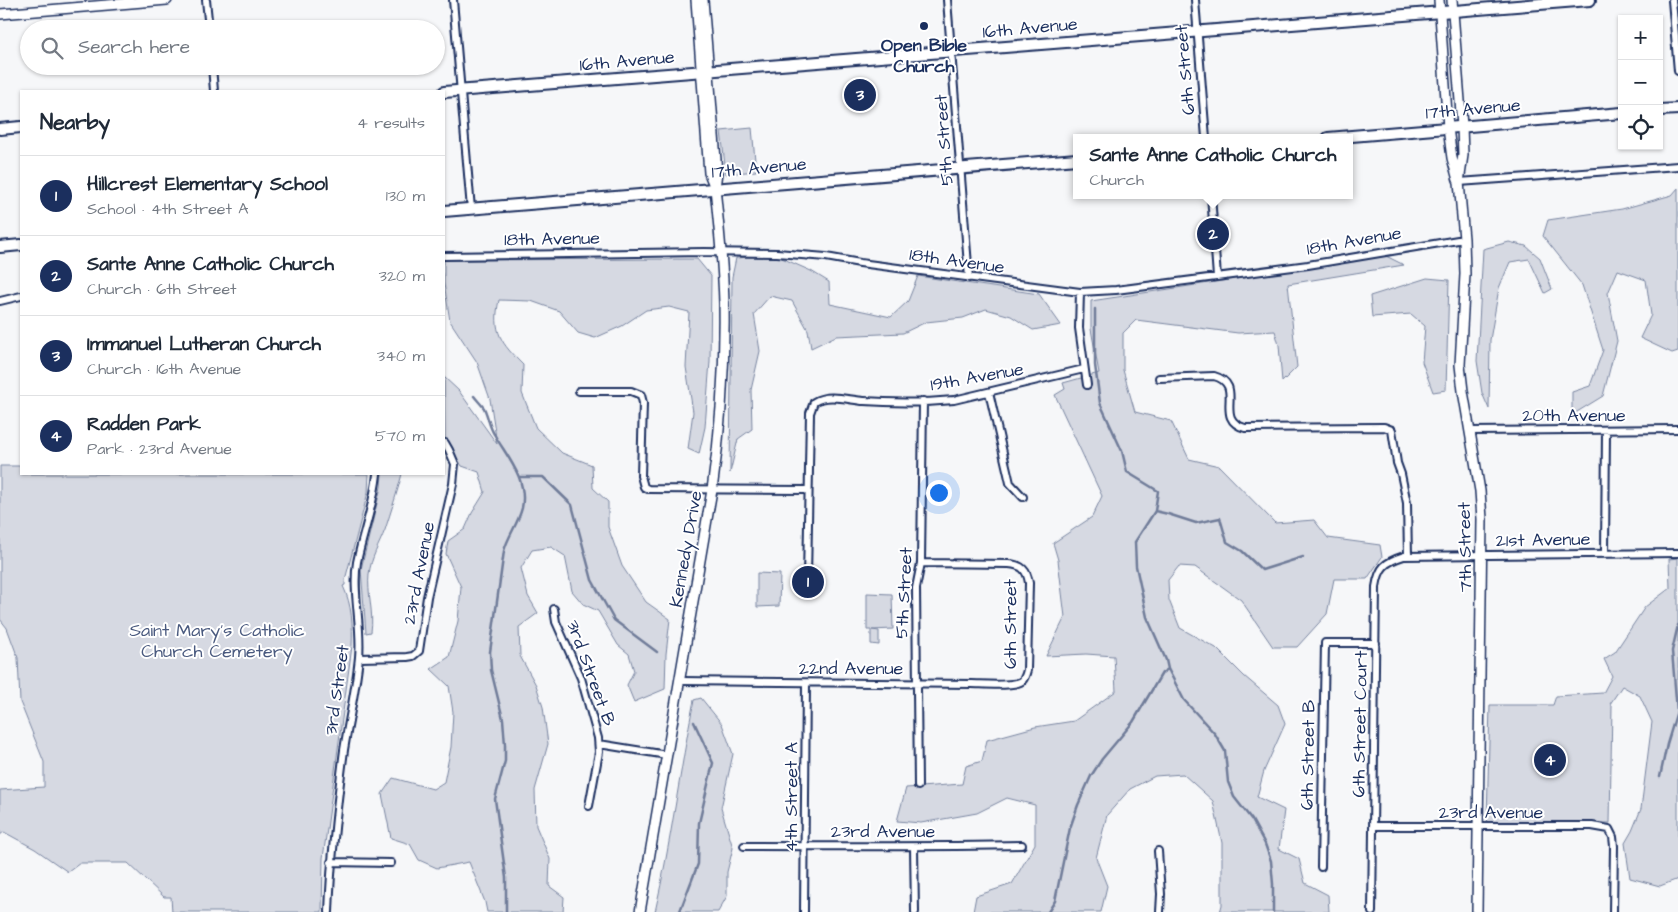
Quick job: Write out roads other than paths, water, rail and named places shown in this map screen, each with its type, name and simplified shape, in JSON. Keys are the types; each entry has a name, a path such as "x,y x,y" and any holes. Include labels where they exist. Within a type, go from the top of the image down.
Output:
{"main road":[{"name":"16th Avenue","path":"445,92 1197,30 1590,0"},
{"path":"1663,110 1678,109"},
{"name":"17th Avenue","path":"1353,136 1618,113"},
{"path":"0,130 20,127"},
{"name":"17th Avenue","path":"445,211 1073,159"},
{"path":"0,247 20,246"}],"street":[{"path":"0,14 166,0"},
{"path":"206,0 208,20"},
{"path":"453,0 471,209"},
{"name":"Kennedy Drive","path":"696,0 706,71"},
{"name":"Kennedy Drive","path":"640,912 718,452 723,381 724,302 716,188 709,173 703,0"},
{"name":"5th Street","path":"947,0 969,278"},
{"name":"6th Street","path":"1195,0 1206,134"},
{"name":"7th Street","path":"1439,0 1438,12 1448,128 1452,158 1459,182 1464,239 1465,274 1460,365 1480,491 1482,519 1477,912"},
{"name":"7th Street","path":"1452,0 1462,126 1463,155 1459,182"},
{"path":"1672,0 1678,71"},
{"path":"213,75 214,90"},
{"path":"1459,182 1678,166"},
{"path":"1211,199 1217,277"},
{"name":"18th Avenue","path":"445,256 704,252 778,253 826,257 1080,292 1116,290 1217,277 1464,239"},
{"path":"1080,292 1079,328 1087,385"},
{"path":"0,301 20,296"},
{"name":"19th Avenue","path":"808,490 810,413 814,402 818,400 835,398 864,401 954,400 1084,369"},
{"path":"1159,378 1214,376 1220,378 1229,389 1231,420 1234,424 1244,428 1384,427 1392,430 1397,464 1406,494 1408,556"},
{"path":"579,391 631,391 640,395 643,403 641,476 644,487 653,490 808,490 807,578"},
{"path":"989,392 1010,483 1023,497"},
{"name":"5th Street","path":"918,786 916,588 920,563 923,401"},
{"name":"20th Avenue","path":"1469,431 1678,429"},
{"path":"1606,430 1606,554"},
{"name":"23rd Avenue","path":"359,658 407,657 413,656 419,651 426,597 453,484 454,464 452,456 445,445"},
{"name":"3rd Street","path":"329,912 331,862 344,749 359,658 360,628 356,576 365,528 374,498 377,475"},
{"name":"21st Avenue","path":"1408,556 1678,553"},
{"name":"6th Street Court","path":"1372,912 1376,587 1379,575 1387,562 1408,556"},
{"name":"6th Street","path":"920,563 1009,564 1022,568 1028,575 1027,670 1021,682"},
{"name":"3rd Street B","path":"554,609 556,622 576,664 585,690 599,744 589,806"},
{"name":"6th Street B","path":"1321,868 1325,643 1376,643"},
{"name":"22nd Avenue","path":"680,681 916,684 1012,684 1021,682"},
{"name":"4th Street A","path":"804,912 806,683"},
{"path":"599,744 667,755"},
{"name":"23rd Avenue","path":"1374,826 1592,826 1609,829 1613,837 1614,846 1612,912"},
{"name":"23rd Avenue","path":"744,846 1022,846"},
{"path":"914,847 915,912"},
{"path":"1158,851 1161,894 1160,912"},
{"path":"331,862 391,863"}],"waterway":[{"path":"1095,309 1095,365 1100,403 1122,451 1127,472 1158,491 1155,511 1135,542 1136,566 1147,617 1166,660 1168,669 1184,700 1215,734 1225,751 1228,782 1234,797 1252,820 1265,844 1271,861 1273,912"},
{"path":"474,396 484,408 492,431 515,469 522,487 523,497 520,514 504,551 490,652 491,670 503,719 505,745 505,761 495,799 506,878 506,912"},
{"path":"519,477 543,477 572,505 592,580 614,620 657,652"},
{"path":"1155,511 1196,523 1220,518 1227,542 1242,551 1262,570 1303,557"},
{"path":"1660,777 1677,711 1672,651 1678,625"},
{"path":"1048,912 1055,901 1070,828 1091,776 1102,759 1133,722 1162,673 1168,669"},
{"path":"680,911 698,864 699,823 713,763 694,722"}],"place":[{"name":"Open Bible Church","path":"924,26"},
{"name":"Immanuel Lutheran Church","path":"860,95"},
{"name":"Sante Anne Catholic Church","path":"1213,234"},
{"name":"Hillcrest Elementary School","path":"808,582"},
{"name":"Radden Park","path":"1550,760"}],"park label":[{"name":"Saint Mary's Catholic Church Cemetery","path":"217,640"}]}
